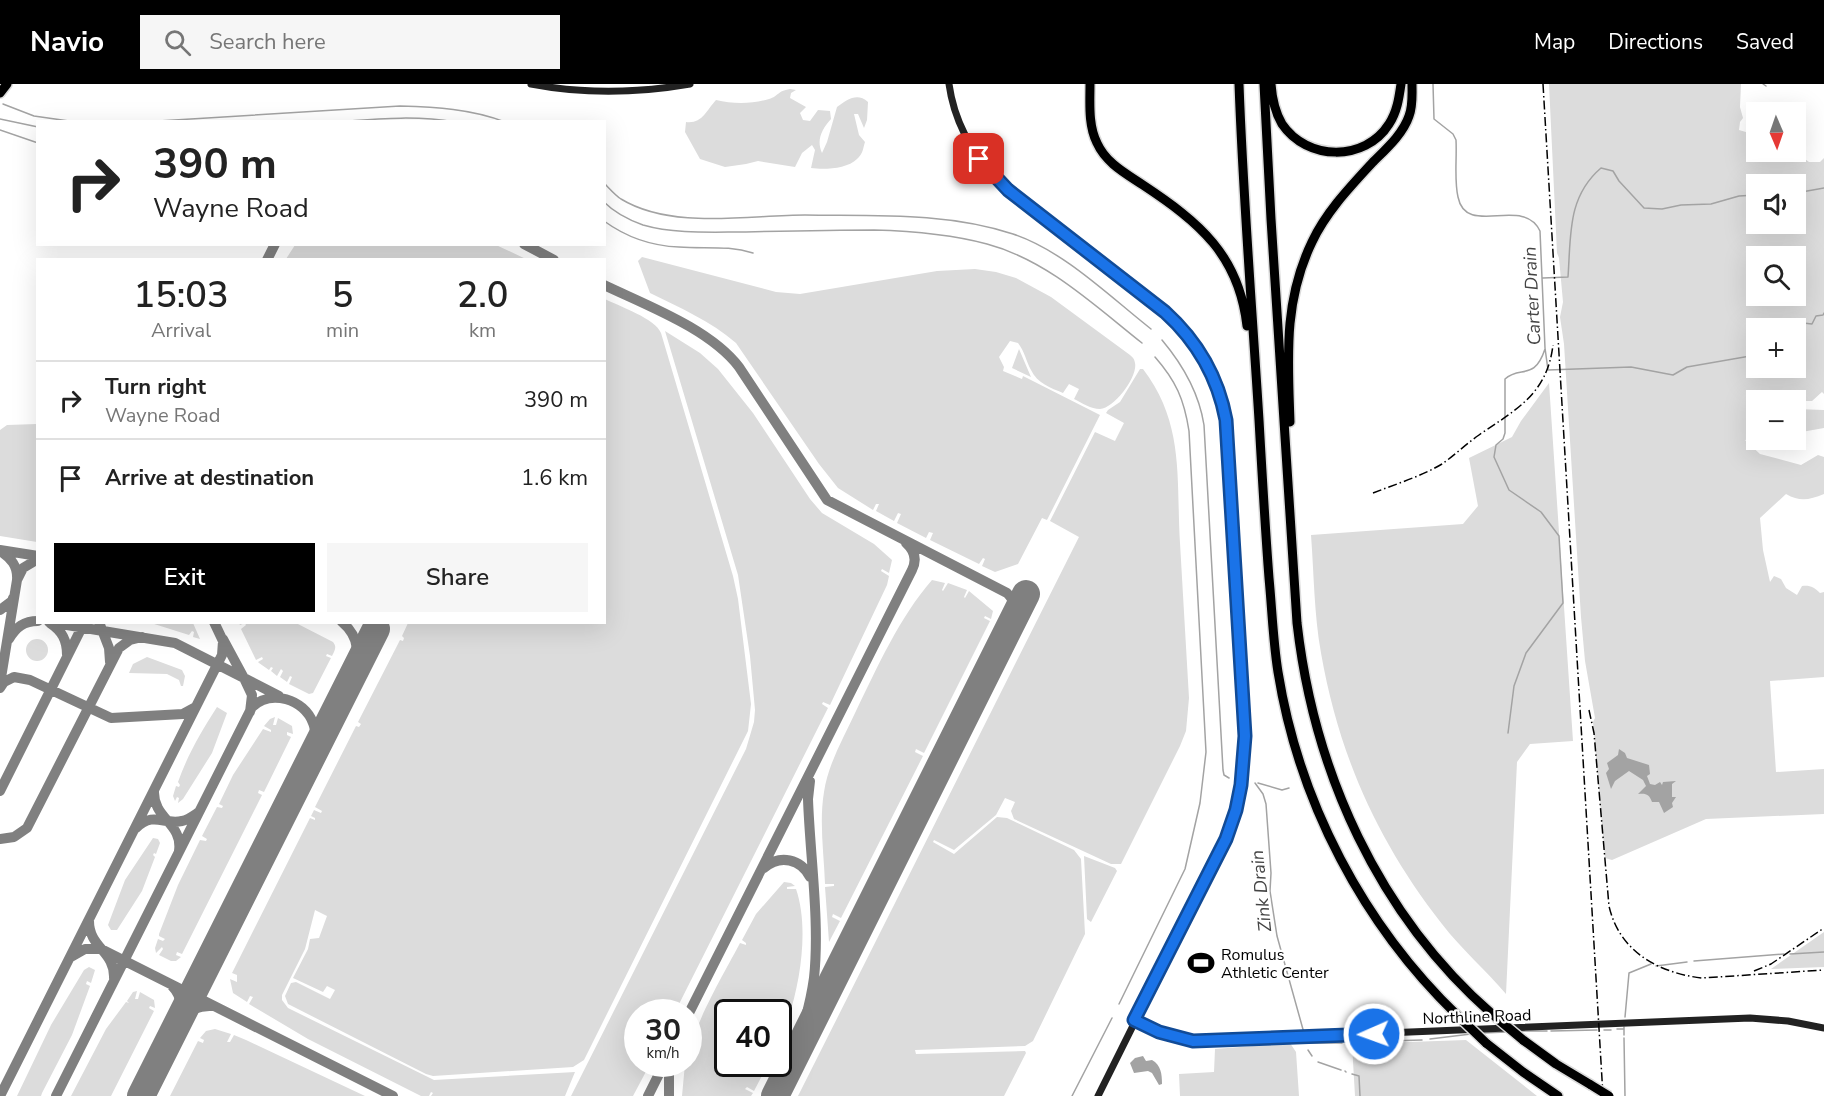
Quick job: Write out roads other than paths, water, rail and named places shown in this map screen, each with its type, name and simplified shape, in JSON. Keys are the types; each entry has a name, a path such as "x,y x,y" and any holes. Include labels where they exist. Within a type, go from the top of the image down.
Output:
{"highway":[{"path":"0,93 7,84"},
{"path":"1090,84 1091,127 1097,144 1105,156 1114,165 1201,227 1222,253 1233,272 1246,313 1258,465 1265,519"},
{"path":"1237,84 1277,669 1292,735 1314,802 1344,865 1377,921 1424,981 1459,1017 1486,1043 1558,1096"},
{"path":"1264,84 1297,623 1303,669 1313,717 1335,786 1361,845 1404,914 1443,965 1471,995 1523,1040 1556,1064 1610,1096"},
{"path":"1270,84 1275,109 1281,123 1289,132 1301,143 1334,153 1348,152 1365,146 1378,137 1389,125 1395,113 1401,84"},
{"path":"1290,515 1288,344 1295,287 1312,242 1325,219 1403,129 1411,108 1412,84"}],"main road":[{"path":"531,84 603,91 656,89 688,84"},
{"path":"949,84 961,128 972,149 988,171 1008,190 1172,318 1206,362 1224,410 1229,450 1245,719 1241,785 1236,810 1226,839 1098,1096"},
{"name":"Northline Road","path":"1134,1020 1159,1032 1193,1041 1750,1018 1788,1021 1824,1028"}],"waterway":[{"name":"Carter Drain","path":"1433,84 1434,119 1453,134 1456,140 1457,190 1463,209 1472,215 1521,216 1532,221 1540,231 1548,370 1631,367 1673,375 1687,367 1746,357"},
{"path":"3,104 34,116 62,120"},
{"path":"174,120 400,106 467,111 498,120"},
{"path":"365,120 410,118 440,120"},
{"path":"0,119 36,127"},
{"path":"0,130 36,142"},
{"path":"1543,278 1568,277 1571,232 1576,204 1590,179 1601,168 1613,171 1619,181 1644,208 1662,209 1681,205 1711,204 1746,196"},
{"path":"606,185 621,199 641,209 687,218 883,216 936,219 988,227 1013,234 1050,251 1151,329"},
{"path":"1806,191 1824,188"},
{"path":"606,204 617,213 633,221 667,230 705,232 888,230 945,235 987,244 1009,251 1050,272 1088,299 1142,343"},
{"path":"606,222 621,232 649,243 689,248 725,248 753,253"},
{"name":"Carter Drain","path":"1806,323 1812,324 1816,316 1824,313"},
{"path":"1162,340 1177,359 1189,380 1202,413 1204,425 1223,770 1224,775 1229,778"},
{"path":"1508,733 1514,686 1526,653 1563,603 1559,536 1541,512 1509,490 1494,457 1496,445 1503,439 1505,433 1505,379 1536,366 1545,349"},
{"path":"1119,1004 1185,869 1200,803 1206,752 1189,431 1185,409 1178,391 1155,357"},
{"name":"Zink Drain","path":"1255,783 1263,794 1266,804 1271,873 1270,891 1277,936 1304,1033"},
{"path":"1258,783 1282,790 1289,788"},
{"name":"Zink Drain","path":"1790,954 1824,952"},
{"name":"Zink Drain","path":"1694,961 1784,954"},
{"name":"Zink Drain","path":"1656,966 1687,962"},
{"name":"Zink Drain","path":"1625,1017 1629,973 1651,964"},
{"path":"1072,1096 1112,1018"},
{"name":"Zink Drain","path":"1624,1027 1624,1035"},
{"name":"Zink Drain","path":"1617,1029 1623,1029"},
{"name":"Zink Drain","path":"1551,1031 1597,1030"},
{"name":"Zink Drain","path":"1604,1030 1611,1030"},
{"name":"Zink Drain","path":"1518,1031 1547,1031"},
{"name":"Zink Drain","path":"1482,1033 1507,1032"},
{"name":"Zink Drain","path":"1430,1039 1471,1034"},
{"path":"1624,1038 1625,1096"},
{"name":"Zink Drain","path":"1352,1042 1422,1040"},
{"name":"Zink Drain","path":"1307,1043 1342,1043"},
{"path":"1308,1050 1312,1056"},
{"path":"1318,1062 1341,1070"},
{"path":"1352,1074 1359,1076 1360,1096"}],"railway":[{"path":"1543,84 1603,1096"},
{"path":"1373,493 1442,464 1474,438 1517,409 1544,377 1553,345"},
{"path":"1589,710 1594,733 1609,906 1614,922 1631,947 1656,965 1670,971 1702,978 1824,970"},
{"path":"1754,971 1771,964 1824,928"}],"place":[{"name":"Romulus Athletic Center","path":"1201,963"}]}
